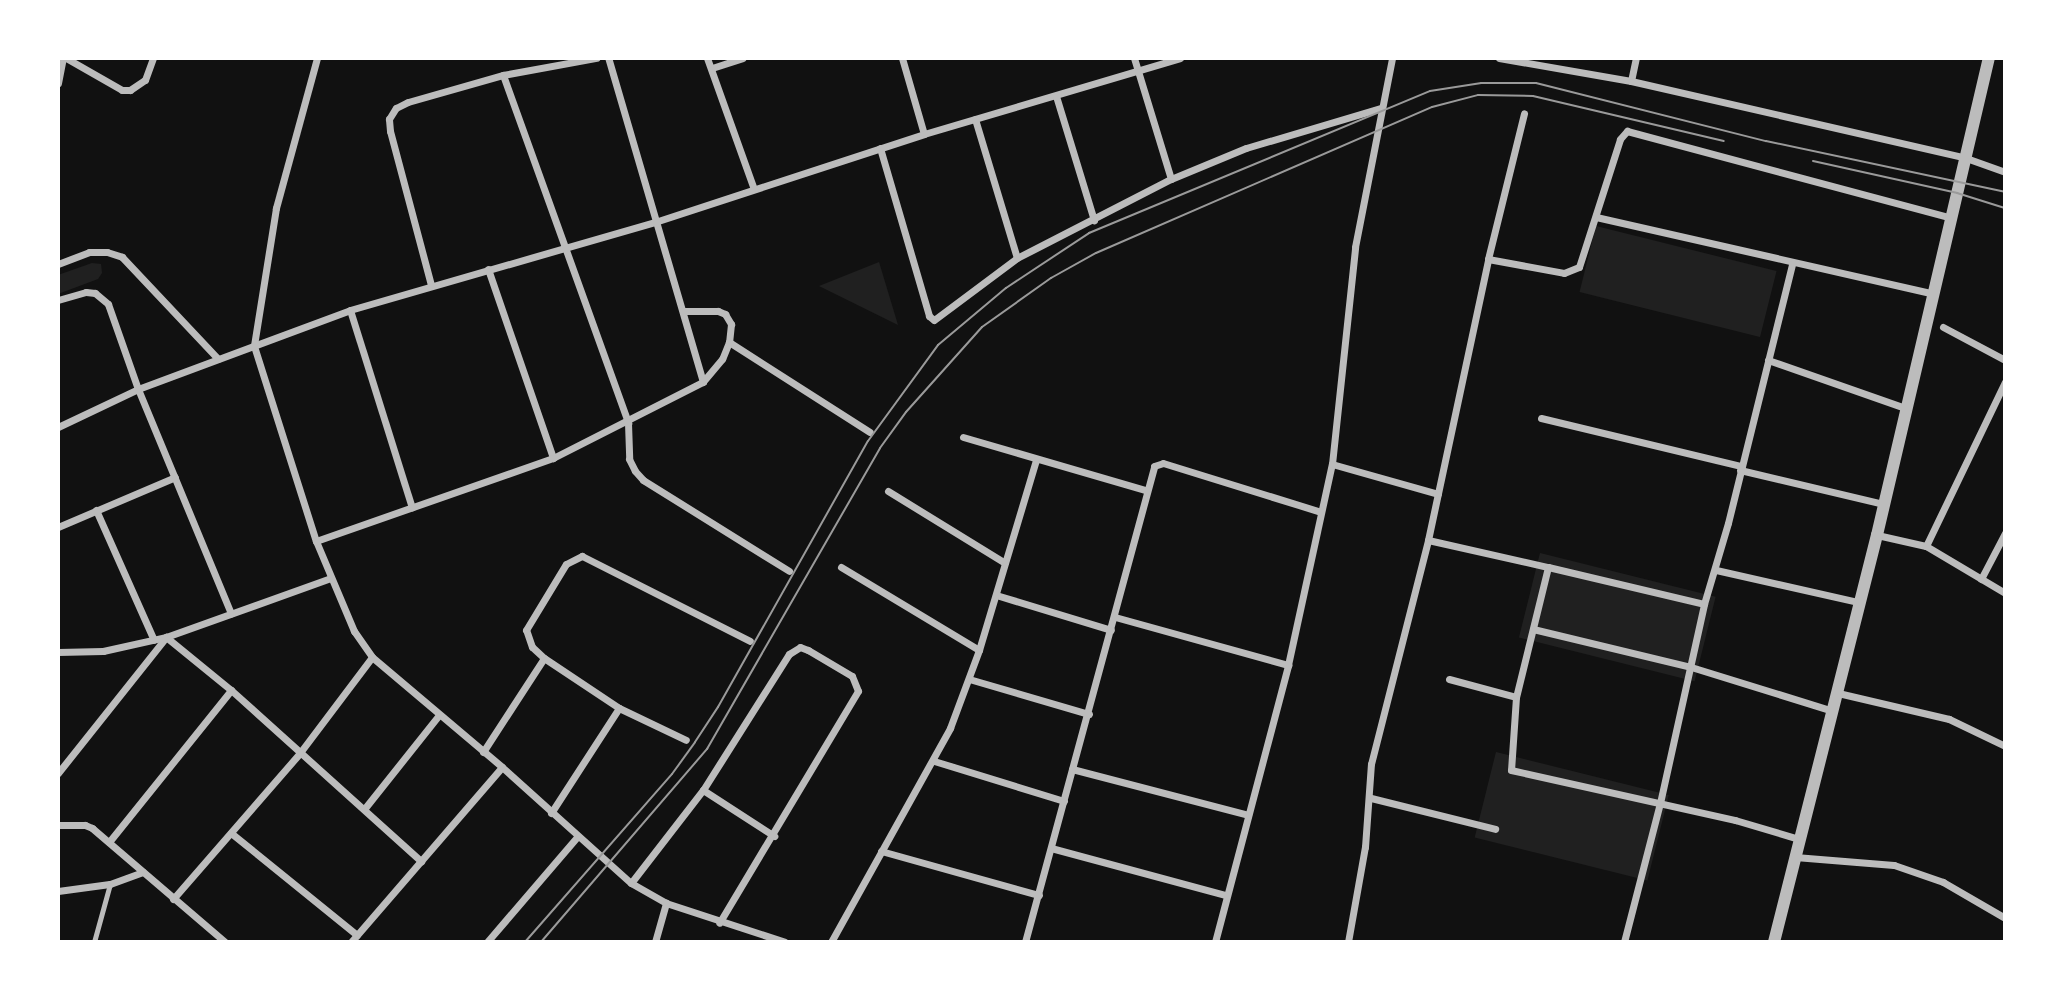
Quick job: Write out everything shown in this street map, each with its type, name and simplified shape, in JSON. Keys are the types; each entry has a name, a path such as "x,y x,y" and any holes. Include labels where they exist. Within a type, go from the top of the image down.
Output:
{"street":[{"path":"58,83 64,58 122,90 130,90 145,80 153,58"},
{"path":"317,58 275,208 254,346 316,541 354,631 372,657 502,767 631,883 666,902 719,923 785,942"},
{"path":"431,285 389,119 396,108 408,102 503,75 596,58"},
{"path":"608,58 703,382"},
{"path":"707,58 754,189"},
{"path":"712,68 742,58"},
{"path":"902,58 924,134"},
{"path":"1134,58 1171,179"},
{"path":"58,427 138,389 350,310 655,222 924,134 1138,73 1180,58"},
{"path":"1214,942 1288,665 1332,464 1355,247 1392,58"},
{"path":"1499,58 1631,81 1966,158 2005,172"},
{"path":"1631,81 1636,58"},
{"path":"1773,942 1877,535 1931,293 1989,58"},
{"path":"503,75 628,423 629,459 643,480 789,572"},
{"path":"1056,96 1094,220"},
{"path":"880,148 929,316 937,319 1017,258 1171,179 1246,148 1381,108"},
{"path":"1348,942 1359,890 1371,798 1371,764 1428,540 1488,259 1524,113"},
{"path":"975,119 1017,258"},
{"path":"1488,259 1570,272 1581,264 1622,135 1627,131 1951,218"},
{"path":"1596,217 1792,264 1931,293"},
{"path":"58,264 89,252 107,251 122,257 218,359"},
{"path":"1624,942 1660,803 1704,604 1716,570 1792,264"},
{"path":"488,269 553,458"},
{"path":"58,300 86,292 103,298 108,304 138,389 231,613"},
{"path":"350,310 412,508"},
{"path":"316,541 553,458 628,423 703,382 722,359 732,324 725,314 683,312"},
{"path":"1943,327 2005,360"},
{"path":"729,342 870,432"},
{"path":"1768,360 1905,408"},
{"path":"1926,547 2005,383"},
{"path":"1541,418 1884,504"},
{"path":"963,437 1146,490"},
{"path":"831,942 934,761 969,679 1036,460"},
{"path":"1025,942 1089,714 1154,466 1163,463 1321,512"},
{"path":"1332,464 1438,494"},
{"path":"58,527 175,477"},
{"path":"888,491 1005,563"},
{"path":"96,510 154,640"},
{"path":"1981,579 2005,533"},
{"path":"1877,535 1926,547 2005,593"},
{"path":"1428,540 1704,604"},
{"path":"686,740 619,708 544,658 527,639 526,630 566,565 582,556 750,641"},
{"path":"841,567 979,650"},
{"path":"1548,567 1516,697 1511,770 1735,820 1799,839"},
{"path":"1716,570 1858,602"},
{"path":"58,652 103,651 166,637 331,578"},
{"path":"996,595 1111,630"},
{"path":"1115,617 1288,665"},
{"path":"1533,629 1691,667 1833,711"},
{"path":"166,637 365,808 421,861"},
{"path":"58,773 166,637"},
{"path":"631,883 702,790 789,654 800,646 852,676 858,691 774,836 719,923"},
{"path":"173,899 299,754 372,657"},
{"path":"483,751 544,658"},
{"path":"969,679 1089,714"},
{"path":"1449,679 1516,697"},
{"path":"109,842 231,691"},
{"path":"1838,693 1949,719 2005,746"},
{"path":"551,813 619,708"},
{"path":"365,808 439,715"},
{"path":"934,761 1064,801"},
{"path":"351,942 502,767"},
{"path":"1072,769 1248,815"},
{"path":"702,790 774,836"},
{"path":"1371,798 1495,829"},
{"path":"58,825 85,825 109,842 222,941"},
{"path":"231,833 357,935"},
{"path":"487,942 577,837"},
{"path":"1051,848 1225,895"},
{"path":"881,851 1038,895"},
{"path":"1794,857 1894,865 1942,882 2005,918"},
{"path":"58,891 110,884 143,872"},
{"path":"655,942 666,902"}],"lane":[{"path":"94,942 110,884"}],"shaded area":[{"path":"1596,226 1776,271 1760,337 1580,292"},
{"path":"879,262 898,325 819,286"},
{"path":"92,263 101,264 102,273 98,279 58,294 58,275"},
{"path":"1540,553 1716,597 1695,681 1519,637"},
{"path":"1496,752 1669,795 1647,880 1475,837"}],"tram line":[{"path":"525,942 672,774 695,742 718,707 868,441 938,345 1006,288 1089,233 1430,91 1481,83 1536,83 1766,141 2005,192"},
{"path":"541,942 707,749 880,448 906,412 982,327 1051,278 1096,253 1432,107 1478,95 1533,96 1724,141"},
{"path":"1813,161 1957,193 2005,208"}]}
